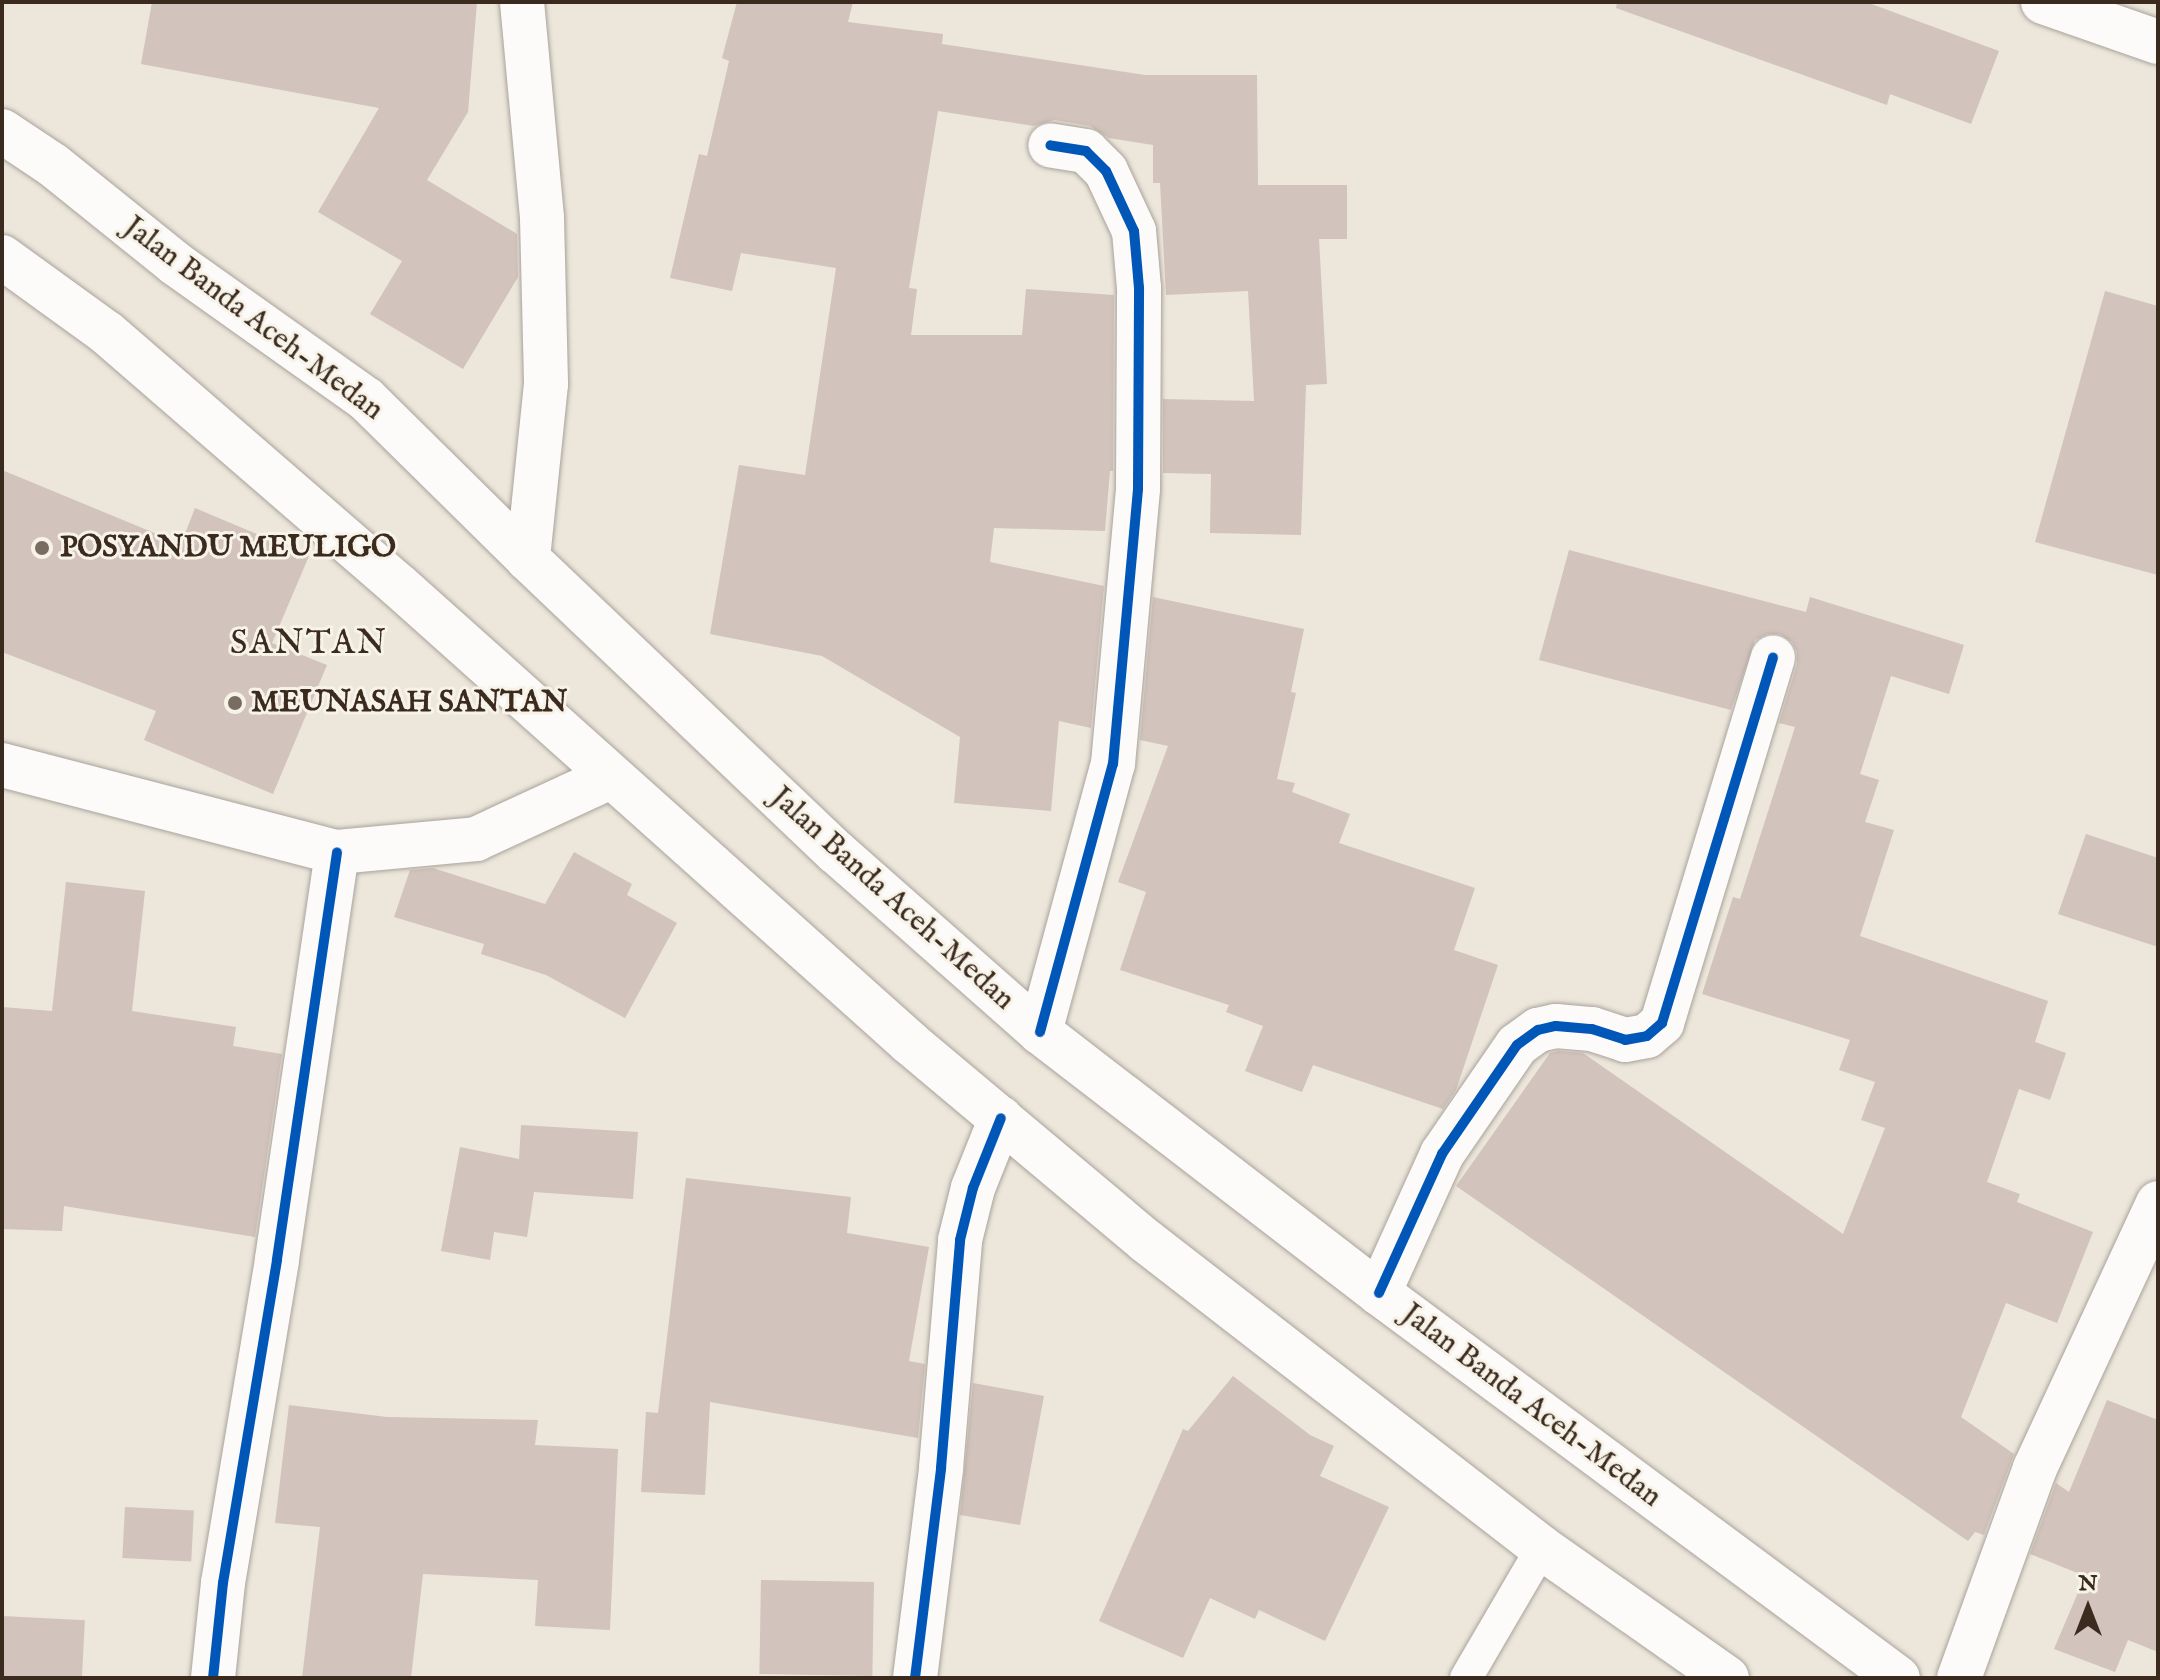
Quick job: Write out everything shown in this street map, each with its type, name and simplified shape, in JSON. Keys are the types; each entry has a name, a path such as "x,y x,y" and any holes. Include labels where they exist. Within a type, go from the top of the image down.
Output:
{"main road":[{"path":"522,2 542,218 546,384 528,559"},
{"path":"2043,2 2158,42"},
{"name":"Jalan Banda Aceh-Medan","path":"2,131 53,165 176,264 366,399 528,559 836,852 1040,1032 1379,1293 1898,1678"},
{"path":"1040,1032 1113,764 1126,649 1138,474 1139,288 1134,231 1106,171 1086,151 1050,145"},
{"path":"2,257 107,333 398,585 910,1043 1146,1241 1542,1548 1727,1678"},
{"path":"1379,1293 1442,1154 1517,1045 1538,1030 1556,1026 1592,1029 1625,1040 1647,1036 1662,1023 1773,658"},
{"path":"2,765 337,852 476,839 610,777"},
{"path":"213,1678 223,1583 277,1259 337,852"},
{"path":"915,1678 941,1468 960,1240 973,1188 1001,1118"},
{"path":"1959,1678 2035,1468 2158,1203"}],"lane":[{"path":"1466,1678 1542,1548"}],"building":[{"path":"152,2 477,2 468,112 427,180 517,234 518,277 463,369 370,314 402,261 318,212 379,108 141,64"},
{"path":"737,2 853,2 848,22 943,34 942,44 1145,75 1257,75 1258,185 1347,185 1347,239 1319,239 1327,384 1306,385 1301,535 1210,533 1211,474 1163,473 1163,399 1254,401 1248,291 1166,295 1160,183 1153,183 1153,145 1109,138 1090,126 1054,120 1034,126 938,111 909,288 917,289 911,335 1022,335 1026,289 1114,295 1113,471 1110,471 1105,531 994,528 990,562 1104,586 1091,728 1059,721 1051,811 954,803 960,737 822,656 710,634 739,465 805,475 836,268 741,253 732,291 670,278 699,154 707,156 729,61 722,58"},
{"path":"1617,2 1866,2 1999,51 1971,124 1890,94 1887,105 1616,8"},
{"path":"2105,291 2158,306 2158,575 2035,542"},
{"path":"2,470 181,544 195,508 309,556 272,643 327,665 273,794 144,740 156,711 2,652"},
{"path":"1569,550 1806,612 1810,597 1964,645 1949,694 1891,676 1860,774 1879,780 1865,822 1894,830 1860,936 2048,1001 2035,1042 2066,1053 2050,1100 2019,1089 1987,1182 2020,1194 2017,1202 2093,1232 2057,1323 2006,1303 1961,1417 2014,1454 1984,1535 1975,1532 1968,1541 1456,1186 1550,1053 1558,1051 1583,1053 1843,1234 1885,1128 1861,1120 1875,1082 1839,1070 1850,1040 1702,994 1733,897 1740,899 1795,727 1779,723 1797,664 1797,652 1792,642 1780,634 1767,634 1755,640 1731,710 1539,660"},
{"path":"1153,597 1304,629 1291,692 1296,693 1277,779 1295,783 1292,792 1350,814 1339,843 1475,888 1454,950 1498,965 1456,1090 1443,1109 1313,1065 1302,1092 1245,1071 1263,1026 1226,1012 1229,1005 1120,970 1146,892 1118,882 1168,746 1140,740"},
{"path":"2086,834 2158,858 2158,947 2058,914"},
{"path":"574,852 632,884 627,895 677,923 625,1018 546,975 481,954 484,944 394,917 410,870 433,868 545,904"},
{"path":"66,882 145,891 132,1011 236,1027 233,1046 282,1054 255,1237 64,1206 62,1231 2,1229 2,1007 52,1011"},
{"path":"521,1125 638,1132 633,1199 534,1192 527,1237 494,1232 490,1260 441,1251 460,1147 519,1159"},
{"path":"686,1178 851,1197 847,1233 929,1247 909,1361 925,1364 918,1438 710,1402 705,1495 641,1492 646,1412 658,1413"},
{"path":"1233,1376 1310,1435 1334,1446 1320,1476 1389,1507 1325,1641 1259,1610 1255,1619 1210,1598 1183,1658 1099,1621 1183,1429 1188,1431"},
{"path":"973,1383 1044,1396 1020,1525 960,1515"},
{"path":"2107,1400 2158,1420 2158,1652 2128,1640 2115,1672 2054,1649 2085,1576 2030,1554 2056,1483 2069,1492"},
{"path":"289,1405 387,1417 538,1420 535,1445 618,1449 610,1630 535,1626 538,1580 423,1574 411,1678 302,1678 320,1527 275,1523"},
{"path":"125,1507 194,1511 191,1562 122,1558"},
{"path":"761,1580 874,1582 872,1676 759,1674"},
{"path":"2,1616 85,1620 82,1678 2,1678"}],"cycle path":[{"path":"1040,1032 1113,764 1138,489 1139,288 1134,231 1106,171 1086,151 1050,145"},
{"path":"1379,1293 1442,1154 1517,1045 1538,1030 1556,1026 1592,1029 1625,1040 1647,1036 1662,1023 1773,658"},
{"path":"213,1678 223,1583 277,1259 337,852"},
{"path":"915,1678 941,1468 960,1240 973,1188 1001,1118"}],"place":[{"name":"POSYANDU MEULIGO","path":"42,548"},
{"name":"MEUNASAH SANTAN","path":"235,703"}],"district":[{"name":"SANTAN","path":"309,644"}]}
